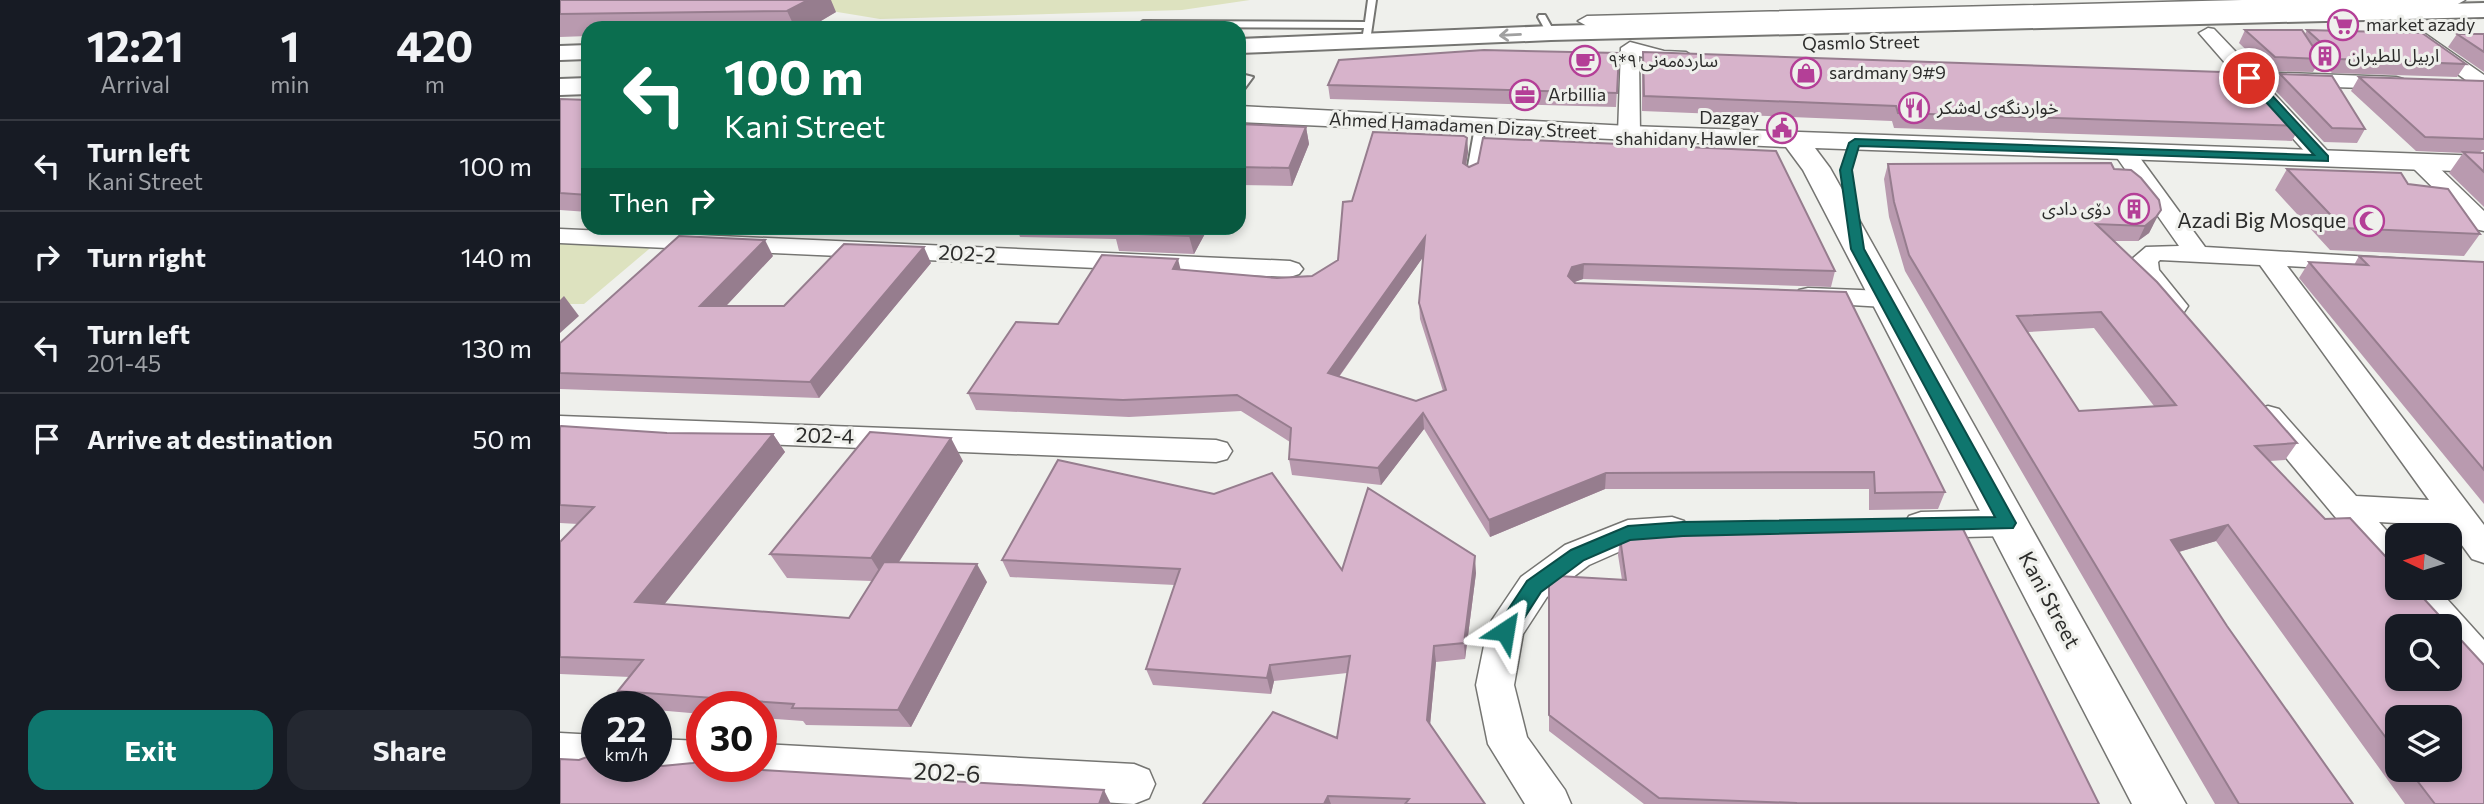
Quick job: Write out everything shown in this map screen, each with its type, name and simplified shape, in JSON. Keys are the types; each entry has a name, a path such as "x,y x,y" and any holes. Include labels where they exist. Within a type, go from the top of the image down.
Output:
{"main road":[{"name":"Qasmlo Street","path":"1246,55 1630,48 2484,10"},
{"name":"Qasmlo Street","path":"1246,54 1367,34 1547,25 2208,33 2484,26"},
{"path":"560,53 581,52"},
{"path":"560,63 581,62"},
{"path":"560,73 581,73"},
{"path":"560,88 581,88"}],"street":[{"path":"1580,0 1589,27 2181,3 2456,0"},
{"path":"2405,28 2484,85"},
{"path":"2208,33 2324,159"},
{"path":"1629,134 1630,48 1663,57 1706,60"},
{"path":"2194,76 2415,84"},
{"path":"2456,86 2484,85"},
{"name":"Ahmed Hamadamen Dizay Street","path":"1246,114 1629,134 2484,164"},
{"name":"Kani Street","path":"1794,140 1816,168 2160,804"},
{"name":"Kani Street","path":"1855,143 1846,170 1858,249"},
{"path":"2124,152 2197,253"},
{"path":"2420,162 2484,224"},
{"path":"650,269 688,235"},
{"name":"202-2","path":"560,236 688,235 1290,269"},
{"path":"2189,323 2146,271 2145,260 2155,252 2416,265"},
{"path":"2267,257 2484,550"},
{"path":"1789,296 1885,299"},
{"path":"2249,395 2385,554"},
{"name":"202-4","path":"560,426 1216,451"},
{"path":"2344,508 2458,514"},
{"path":"1885,525 2007,523"},
{"path":"1550,804 1508,744 1494,685 1505,631 1534,587 1577,555 1628,533 1696,529"},
{"path":"2426,600 2438,614"},
{"path":"2462,641 2484,666"},
{"path":"560,752 581,753"},
{"name":"202-6","path":"777,764 1134,784"}],"lane":[{"path":"1246,29 1367,34 1372,0"},
{"path":"1471,177 1480,127"}],"green space":[{"path":"802,0 1250,0 1182,10 880,19 807,7"},
{"path":"560,238 655,244 584,304 560,304"}],"building":[{"path":"560,0 808,0 787,11 560,14"},
{"path":"2245,30 2302,30 2321,59 2275,57"},
{"path":"2307,30 2422,33 2466,64 2339,59"},
{"path":"2457,34 2484,34 2484,52"},
{"path":"1484,50 1619,53 1617,93 1328,85 1339,60"},
{"path":"1643,52 2251,73 2300,126 1898,113 1896,106 1644,96"},
{"path":"2280,74 2332,76 2365,129 2332,128"},
{"path":"2359,77 2484,81 2484,139 2425,137"},
{"path":"560,99 581,100 581,194 560,193"},
{"path":"1246,124 1306,127 1289,168 1246,167"},
{"path":"1373,132 1464,136 1467,138 1463,163 1469,167 1478,163 1483,138 1776,151 1835,271 1584,264 1572,267 1568,276 1575,283 1846,292 1945,492 1875,493 1874,472 1606,473 1489,520 1423,413 1378,468 1289,459 1291,428 1237,395 1123,400 968,393 1016,322 1058,324 1102,255 1178,259 1173,269 1277,278 1312,276 1338,260 1343,202 1352,201","holes":["1425,237 1419,303 1446,390 1416,401 1328,373"]},
{"path":"2463,152 2484,153 2484,172"},
{"path":"2111,163 2114,169 2131,170 2141,178 2159,200 2161,210 2156,217 2145,226 2096,224 2157,282 2297,443 2255,446 2325,519 2350,518 2385,556 2385,600 2425,600 2438,614 2385,614 2385,691 2462,691 2462,641 2484,665 2484,804 2435,804 2418,782 2462,782 2462,705 2385,705 2385,736 2228,525 2171,540 2227,626 2353,804 2239,804 1909,255 1894,202 1888,164","holes":["2101,312 2176,405 2079,411 2017,316"]},
{"path":"2287,169 2401,173 2408,184 2448,189 2480,234 2343,228"},
{"path":"679,236 765,240 700,306 784,306 844,244 924,247 810,382 560,373 560,343"},
{"path":"2359,256 2484,262 2484,470 2309,262 2368,265"},
{"path":"560,427 667,433 773,434 635,602 849,618 884,562 977,564 898,710 792,708 794,704 777,703 777,691 686,691 686,696 672,695 672,691 618,691 643,660 560,657 560,542 594,507 560,505"},
{"path":"870,432 951,438 871,558 770,554"},
{"path":"1058,460 1214,494 1272,473 1342,570 1368,488 1475,556 1464,643 1434,646 1427,720 1485,804 1405,804 1409,799 1328,796 1324,804 1203,804 1273,712 1337,738 1350,656 1270,665 1267,678 1146,669 1180,569 1002,560"},
{"path":"1960,523 2099,804 1797,803 1659,798 1549,715 1549,583 1558,576 1626,580 1620,538 1634,532 1686,528"},
{"path":"560,759 581,759 581,782 672,782 672,765 686,764 686,782 777,782 777,771 1104,790 1099,804 560,804"}],"place":[{"name":"market azady","path":"2343,25"},
{"name":"اربيل للطيران","path":"2325,56"},
{"name":"ساردەمەنی ٩*٩","path":"1585,61"},
{"name":"sardmany 9#9","path":"1806,73"},
{"name":"Arbillia","path":"1525,95"},
{"name":"خواردنگەی لەشکر","path":"1914,108"},
{"name":"Dazgay shahidany Hawler","path":"1782,128"},
{"name":"دۆى دادى","path":"2134,209"},
{"name":"Azadi Big Mosque","path":"2369,221"}],"route":[{"path":"1505,631 1534,587 1577,555 1628,533 1683,529 2007,523 1858,249 1846,170 1855,143 2324,159 2249,78"}]}
